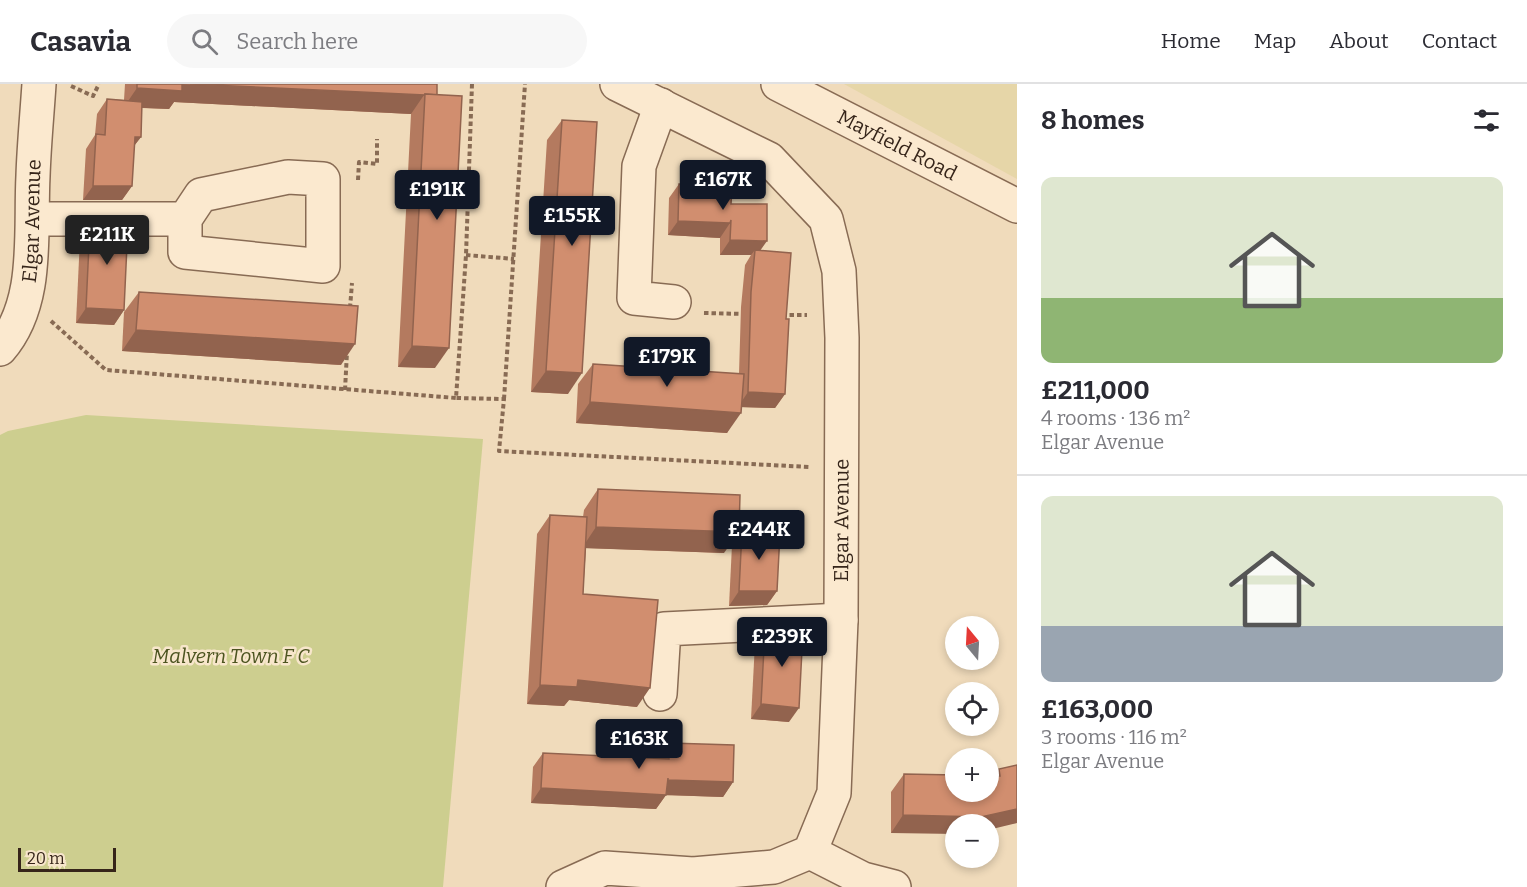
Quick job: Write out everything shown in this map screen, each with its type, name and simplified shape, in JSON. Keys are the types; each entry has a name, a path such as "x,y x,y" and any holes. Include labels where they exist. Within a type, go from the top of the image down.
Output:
{"street":[{"name":"Elgar Avenue","path":"0,350 7,341 27,299 39,84"},
{"name":"Elgar Avenue","path":"617,84 769,159 826,219 839,271 841,316 841,620 834,793 810,852"},
{"name":"Mayfield Road","path":"778,84 1017,206"},
{"path":"661,105 639,166 633,298 674,303"},
{"path":"33,219 185,219"},
{"path":"660,694 664,629 841,620"},
{"path":"563,887 604,868 693,880 774,867 810,852 863,879 894,887"}],"path":[{"path":"68,84 93,96 99,84"},
{"path":"456,398 466,255 472,84"},
{"path":"525,84 499,451 840,468"},
{"path":"466,255 514,259"},
{"path":"27,299 106,370 456,398 504,399"},
{"path":"674,303 682,312 750,314"},
{"path":"773,314 841,316"}],"shaded area":[{"path":"844,84 1017,84 1017,179"}],"green space":[{"name":"Malvern Town F C","path":"86,415 483,439 443,887 0,887 0,435 8,431"}],"building":[{"path":"137,84 182,84 182,91 137,88"},
{"path":"190,84 437,84 437,95 425,95"},
{"path":"425,94 462,96 449,348 412,346"},
{"path":"107,99 142,102 141,137 135,137 132,186 93,186 96,134 105,135"},
{"path":"562,120 597,122 582,373 546,371"},
{"path":"679,184 732,186 731,204 767,204 767,241 730,240 731,220 730,223 678,221"},
{"path":"90,223 128,223 124,310 86,308"},
{"path":"755,250 791,253 786,319 789,319 785,394 748,392 751,292"},
{"path":"139,292 358,306 355,344 136,330"},
{"path":"593,364 744,374 741,413 590,402"},
{"path":"598,489 740,495 739,532 596,527"},
{"path":"550,515 587,517 583,594 658,600 650,688 578,680 577,687 540,685"},
{"path":"742,531 780,533 777,591 739,591"},
{"path":"765,629 803,630 799,708 761,704"},
{"path":"669,743 734,745 733,782 668,780 668,778 666,795 541,788 543,753 669,759"},
{"path":"1017,765 1017,809 994,814 903,815 904,774 945,775 945,802 999,802 999,769"}]}
